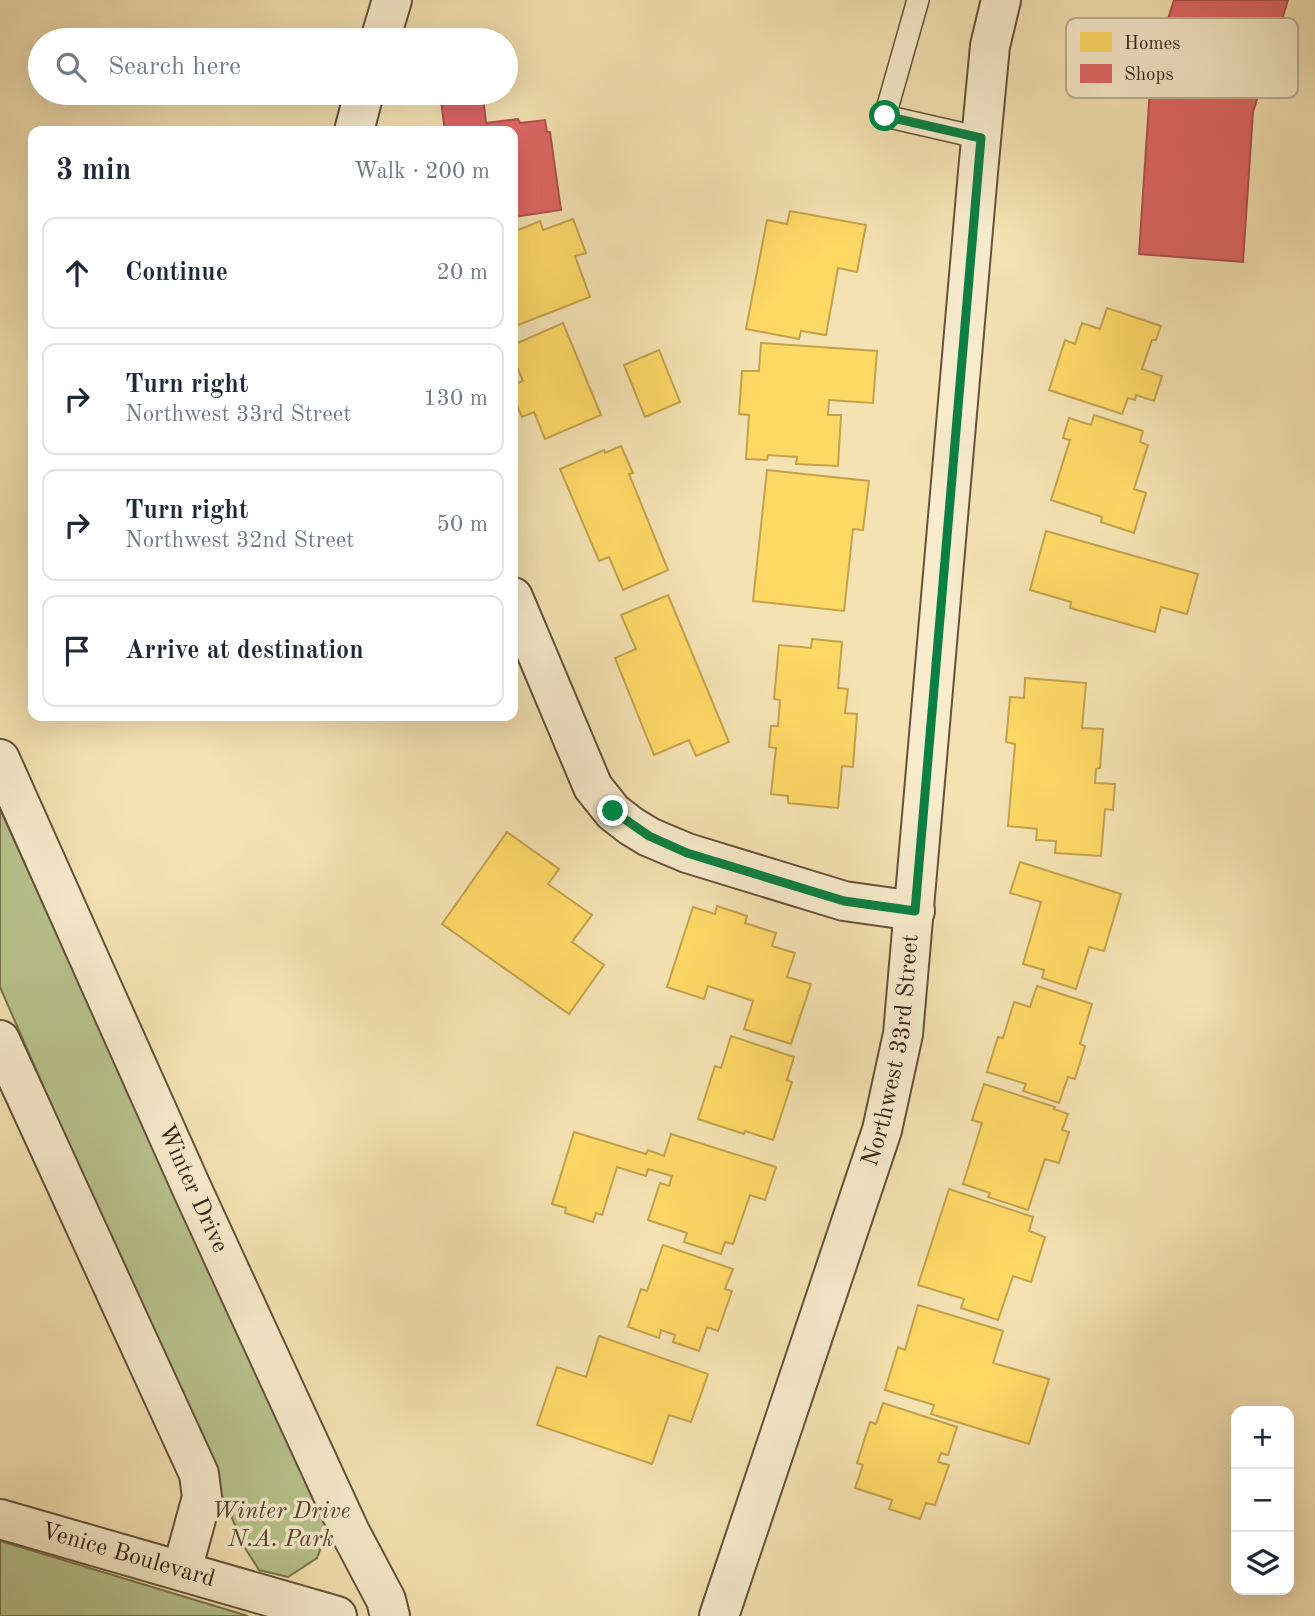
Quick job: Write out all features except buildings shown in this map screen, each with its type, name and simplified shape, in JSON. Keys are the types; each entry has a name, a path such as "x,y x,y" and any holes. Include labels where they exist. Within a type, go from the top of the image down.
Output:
{"street":[{"path":"384,28 392,0"},
{"name":"Northwest 33rd Street","path":"719,1616 882,1129 903,1034 981,138 990,46 1001,0"},
{"path":"355,126 361,105"},
{"path":"518,609 593,787 613,811 631,826 687,853 844,901 915,911"},
{"name":"Winter Drive","path":"0,759 193,1192 350,1532 386,1600 390,1616"},
{"path":"0,1040 199,1474 202,1497 182,1570"},
{"name":"Venice Boulevard","path":"0,1520 337,1616"}],"lane":[{"path":"918,0 885,116 981,138"}],"green space":[{"name":"Winter Drive N.A. Park","path":"0,809 328,1529 317,1558 288,1577 259,1570 245,1548 0,987"},
{"path":"0,1541 248,1616 0,1616"}],"route":[{"path":"613,811 631,826 687,853 844,901 915,911 981,138 885,116"}]}
